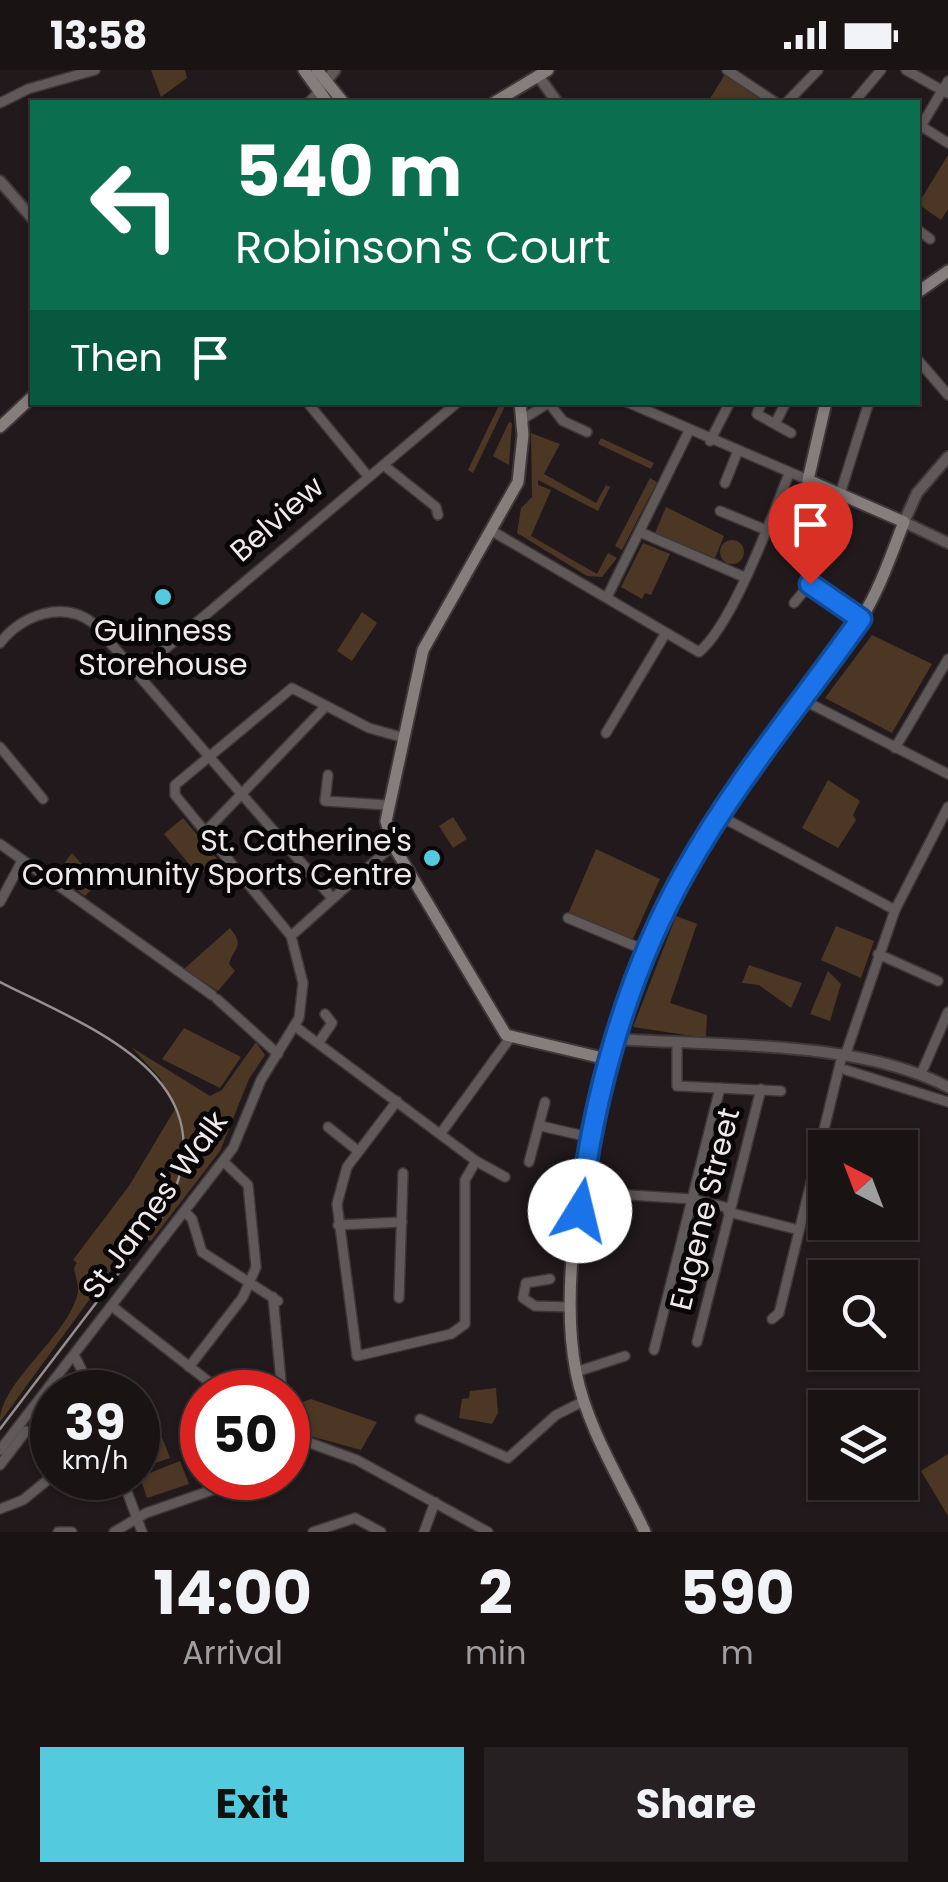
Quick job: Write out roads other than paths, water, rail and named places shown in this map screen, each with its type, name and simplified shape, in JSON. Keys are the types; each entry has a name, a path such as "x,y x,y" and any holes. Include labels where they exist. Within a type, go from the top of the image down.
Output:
{"main road":[{"path":"304,70 322,86"},
{"path":"498,100 544,74"},
{"path":"920,291 948,271"},
{"path":"1,428 30,399"},
{"path":"521,405 518,482 428,637 401,737 386,830 510,1038 611,1060"},
{"path":"644,1532 584,1401 576,1372 570,1307 582,1192 616,1039 646,950 684,873 720,816 861,619 904,522 808,480 825,405"}],"street":[{"path":"0,103 28,89 95,70"},
{"path":"322,86 335,70"},
{"path":"727,70 772,100"},
{"path":"789,100 818,70"},
{"path":"856,100 881,70"},
{"path":"906,70 946,88 920,127"},
{"path":"544,74 556,100"},
{"path":"920,129 948,143"},
{"path":"0,182 30,216"},
{"path":"920,232 930,239"},
{"path":"920,363 948,395"},
{"path":"920,379 928,373"},
{"path":"310,405 367,474 386,467 455,405"},
{"path":"523,418 546,405"},
{"path":"551,405 563,422 587,432"},
{"path":"634,405 710,441 808,480"},
{"path":"710,441 728,405"},
{"path":"761,405 757,414 792,433"},
{"path":"774,424 784,405"},
{"path":"840,494 869,405"},
{"path":"607,597 642,533 689,431"},
{"path":"725,484 737,452"},
{"path":"948,457 917,493 904,522 948,543"},
{"path":"386,467 422,494 438,516"},
{"name":"Belview","path":"138,672 367,474"},
{"path":"492,531 607,597 610,604 664,636 699,652 707,646 744,577 790,474"},
{"path":"720,512 766,530"},
{"path":"642,533 744,577"},
{"path":"794,603 810,584 861,619"},
{"path":"0,643 10,632 51,612 85,616 332,898"},
{"path":"0,620 10,632"},
{"path":"606,733 664,636"},
{"path":"895,748 948,659"},
{"path":"401,737 369,728 292,688 173,789 291,936 303,982 296,1027 476,1161 506,1178"},
{"path":"803,700 948,774"},
{"path":"206,831 325,707"},
{"path":"0,748 43,799"},
{"path":"328,775 324,801 388,805"},
{"path":"772,1318 779,1313 843,1056 878,954 895,910 948,807"},
{"path":"720,816 895,910"},
{"path":"0,844 215,997 278,1054"},
{"path":"291,936 393,845"},
{"path":"0,902 22,860"},
{"path":"568,918 646,950"},
{"path":"878,954 938,981"},
{"path":"921,1074 948,1012"},
{"path":"319,1042 332,1023 326,1014"},
{"name":"St James' Walk","path":"0,1450 222,1161 244,1128 262,1080 296,1027"},
{"path":"441,1133 510,1038"},
{"path":"616,1039 843,1056 903,1067 948,1088"},
{"path":"677,1044 676,1086 780,1091"},
{"path":"900,1088 903,1067"},
{"path":"846,1070 948,1102"},
{"path":"654,1350 720,1088"},
{"name":"Eugene Street","path":"696,1342 761,1088"},
{"path":"397,1101 358,1151 340,1184 338,1225 354,1352 364,1357 462,1328 466,1313 466,1180 476,1161"},
{"path":"529,1162 545,1102"},
{"path":"541,1126 593,1138"},
{"path":"328,1127 358,1151"},
{"path":"189,1367 250,1282 256,1257 248,1185 222,1161"},
{"path":"399,1298 403,1173"},
{"path":"582,1192 692,1199 799,1230"},
{"path":"185,1212 206,1255 276,1299 281,1370"},
{"path":"338,1225 402,1222"},
{"path":"550,1279 526,1283 522,1290 528,1305 570,1307"},
{"path":"113,1307 193,1370"},
{"path":"74,1355 82,1370"},
{"path":"576,1372 625,1356"},
{"path":"420,1419 508,1458 556,1414 584,1401"},
{"path":"0,1465 26,1430"},
{"path":"310,1446 357,1460 488,1532"},
{"path":"0,1509 30,1494"},
{"path":"130,1500 142,1532"},
{"path":"114,1532 189,1500"},
{"path":"424,1532 435,1502"},
{"path":"313,1532 355,1518 381,1532"},
{"path":"58,1532 72,1532"}],"tram line":[{"path":"0,982 75,1019 144,1066 169,1094 182,1128 181,1168 163,1215 0,1429"}],"place":[{"name":"Guinness Storehouse","path":"163,597"},
{"name":"St. Catherine's Community Sports Centre","path":"432,858"}]}
